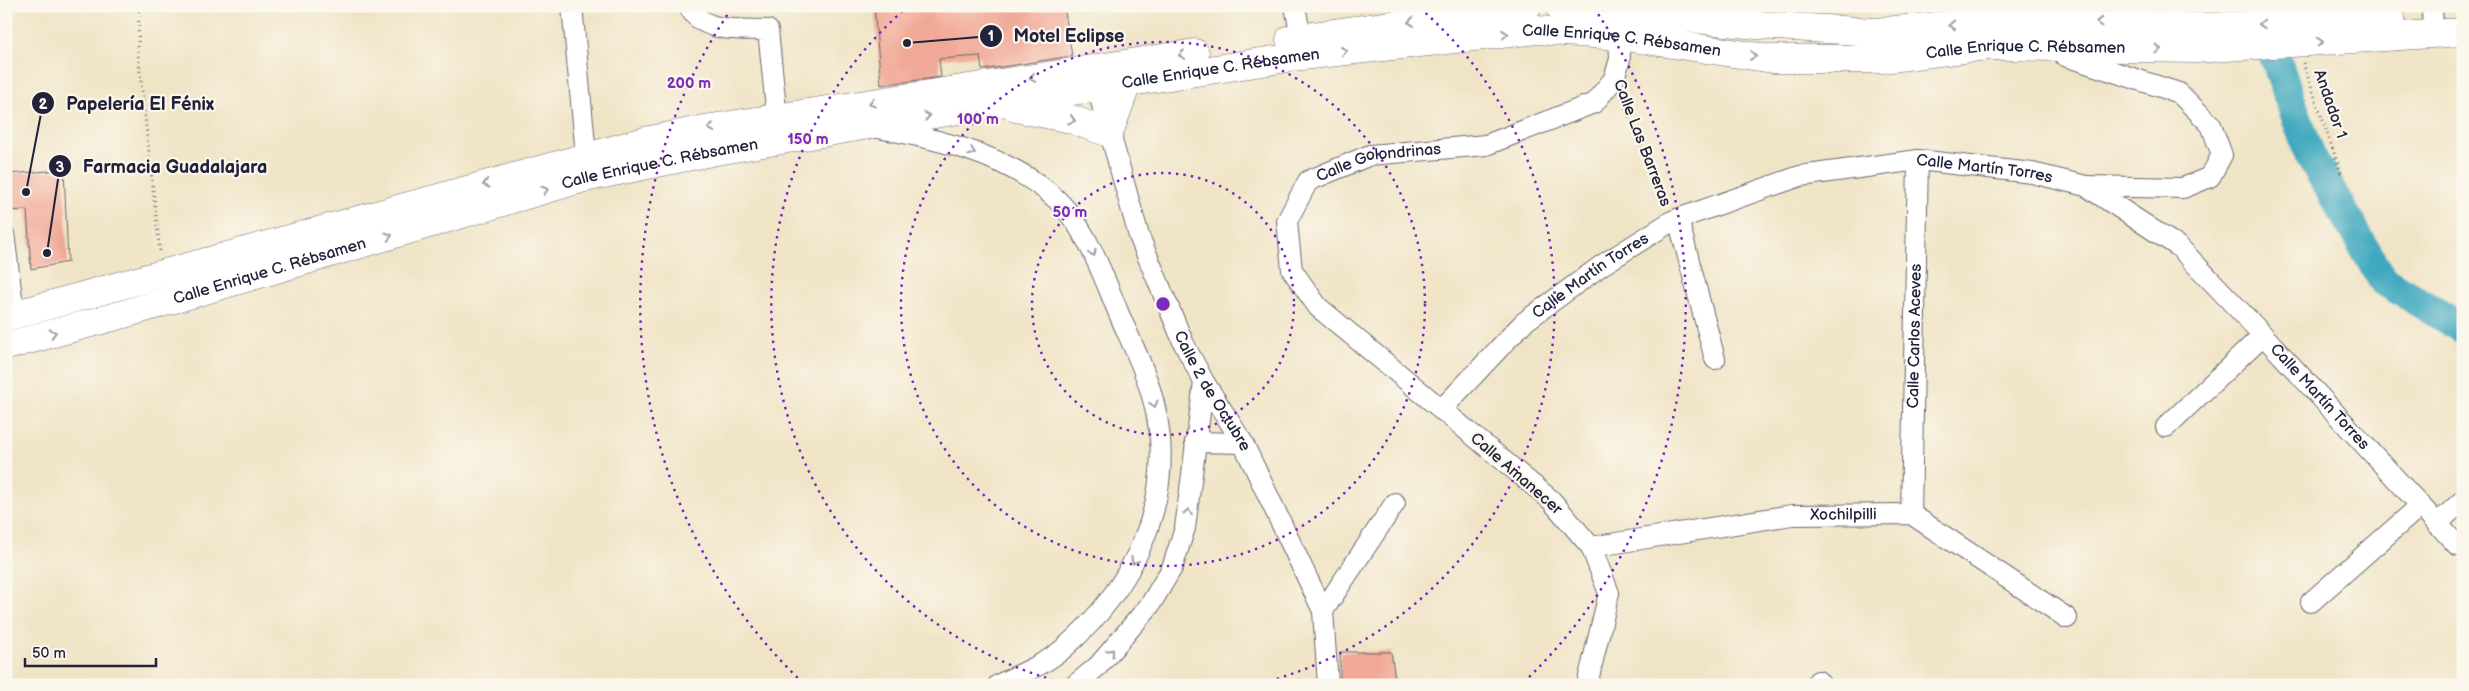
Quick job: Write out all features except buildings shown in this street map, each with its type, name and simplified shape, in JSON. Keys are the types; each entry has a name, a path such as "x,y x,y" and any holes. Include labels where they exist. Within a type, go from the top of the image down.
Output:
{"main road":[{"name":"Calle Enrique C. Rébsamen","path":"13,316 586,155 697,130 776,118 1089,78 1301,38 1528,6"},
{"name":"Calle Enrique C. Rébsamen","path":"1619,20 1773,59 1882,59 1987,46 2064,52 2195,50 2296,43 2463,14"},
{"name":"Calle Enrique C. Rébsamen","path":"6,346 124,314 584,178 711,152 990,106 1089,78 1127,83 1301,56 1537,30 1566,15 1619,20 1758,25 1875,32 2000,20 2208,27 2433,19 2463,32"},
{"path":"990,106 1031,110 1071,119 1109,133 1127,83"}],"street":[{"path":"572,6 586,155"},
{"path":"689,6 698,19 708,24 768,30 776,118"},
{"path":"1295,6 1301,38"},
{"name":"Calle Las Barreras","path":"1614,79 1620,59 1619,20"},
{"path":"2064,52 2179,93 2210,125 2222,155 2210,177 2183,188 2086,186"},
{"name":"Calle 2 de Octubre","path":"1089,78 1109,133 1139,236 1184,344 1204,382 1243,443 1323,611 1328,685"},
{"name":"Calle Golondrinas","path":"1441,410 1318,307 1292,270 1287,221 1308,182 1370,155 1486,145 1594,103 1614,79"},
{"path":"863,126 942,141 985,156 1020,172 1049,193 1076,223 1095,257 1146,379 1156,408 1160,440 1160,479 1152,519 1133,564 1120,587 1089,624 1062,650 1038,666 998,685"},
{"name":"Calle Martín Torres","path":"1441,410 1523,323 1602,265 1675,220 1800,176 1918,160 2032,173 2086,186 2179,247 2457,545"},
{"name":"Calle Carlos Aceves","path":"1910,514 1918,160"},
{"path":"1675,220 1715,359"},
{"path":"2166,427 2263,335"},
{"path":"1075,685 1098,666 1150,605 1172,568 1186,528 1195,442 1204,382"},
{"name":"Calle Amanecer","path":"1441,410 1551,500 1591,546 1609,593 1586,685"},
{"path":"1195,442 1243,443"},
{"path":"2437,524 2463,500"},
{"path":"1323,611 1395,503"},
{"path":"2311,602 2420,506"},
{"path":"1910,514 2067,618"},
{"name":"Xochilpilli","path":"1591,546 1792,515 1910,514"}],"lane":[{"path":"9,233 13,316"}],"path":[{"path":"140,6 138,54 162,275"},
{"name":"Andador 1","path":"2296,43 2341,173"},
{"name":"Calle Las Barreras","path":"1614,79 1675,220"}],"waterway":[{"path":"2272,49 2310,155 2383,280 2463,329"}],"place":[{"name":"Motel Eclipse","path":"907,43"},
{"name":"Papelería El Fénix","path":"26,192"},
{"name":"Farmacia Guadalajara","path":"47,253"}]}
